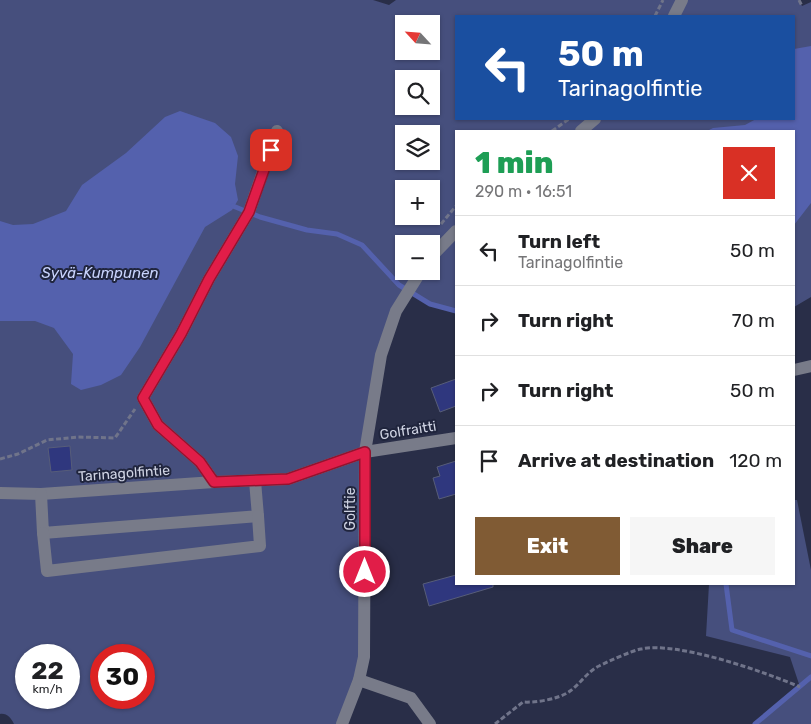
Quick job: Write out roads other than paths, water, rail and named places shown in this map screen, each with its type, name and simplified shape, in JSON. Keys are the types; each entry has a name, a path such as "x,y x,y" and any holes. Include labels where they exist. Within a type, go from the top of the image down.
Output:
{"street":[{"path":"674,15 682,0"},
{"path":"582,130 594,120"},
{"path":"214,482 200,462 158,425 143,398 181,334 209,279 249,212 277,131"},
{"path":"440,248 455,232"},
{"name":"Golftie","path":"342,724 359,680 364,657 366,555 365,452 381,355 396,311 415,280"},
{"path":"795,370 811,366"},
{"name":"Golfraitti","path":"365,452 455,438"},
{"name":"Tarinagolfintie","path":"0,493 41,494 288,479 365,452"},
{"path":"41,494 47,571 260,546 255,481"},
{"path":"43,533 258,516"},
{"path":"359,680 412,698 430,724"}],"water":[{"path":"811,46 811,203 795,224 795,130 709,130 745,125 754,120 795,120 795,49"},
{"name":"Syvä-Kumpunen","path":"180,111 215,123 231,137 238,156 235,184 238,200 232,210 205,227 140,347 121,375 101,385 81,390 71,384 73,354 54,328 35,321 0,321 0,221 13,225 33,224 66,211 82,185 126,153 165,117"}],"waterway":[{"path":"233,206 260,217 307,230 337,234 362,245 399,285 430,304 455,311"},
{"path":"726,585 732,630 811,656"},
{"path":"755,724 811,677"}]}
